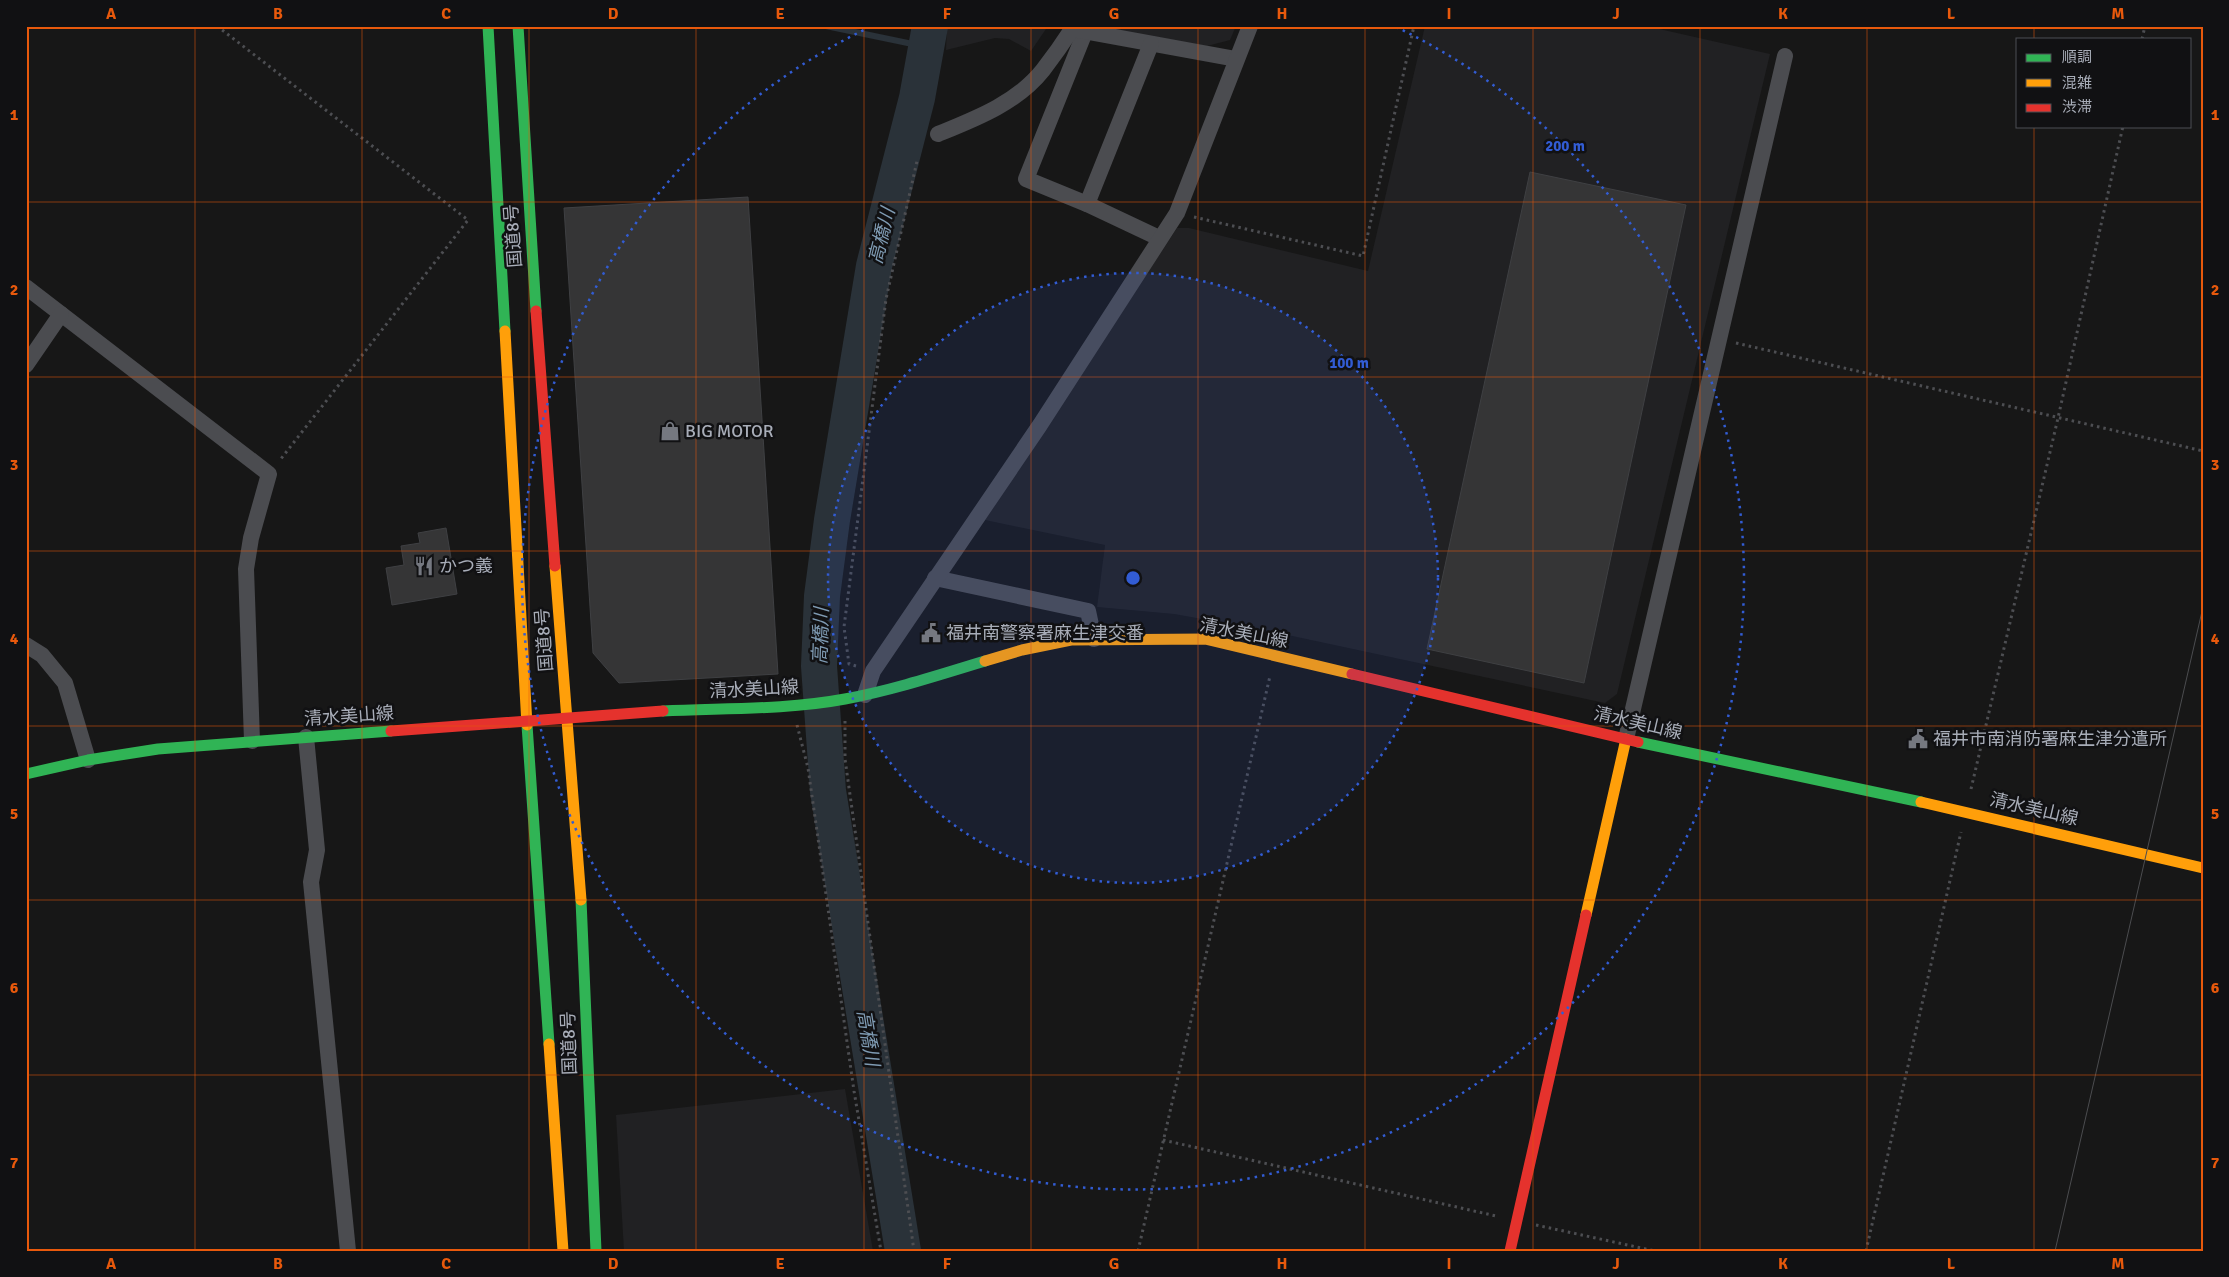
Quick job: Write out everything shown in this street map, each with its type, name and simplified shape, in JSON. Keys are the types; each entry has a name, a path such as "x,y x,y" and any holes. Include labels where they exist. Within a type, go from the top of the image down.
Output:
{"main road":[{"name":"国道8号","path":"488,26 527,721 562,1251"},
{"name":"国道8号","path":"518,26 538,336 581,901 596,1251"},
{"name":"清水美山線","path":"26,774 88,760 158,749 622,713 807,704 865,695 1022,650 1071,640 1205,639 1626,739 1966,811 2203,868"},
{"path":"1510,1251 1626,739"}],"street":[{"path":"865,695 873,671 1040,425 1159,238 1177,213 1250,26"},
{"path":"938,134 981,117 1015,95 1042,72 1072,29 1236,59"},
{"path":"1085,32 1026,179 1087,204 1159,238"},
{"path":"1087,204 1151,44"},
{"path":"1626,739 1785,56"},
{"path":"26,287 269,474 251,538 246,569 252,741"},
{"path":"26,365 61,314"},
{"path":"935,578 1088,611 1094,639"},
{"path":"26,645 42,656 65,683 88,760"},
{"path":"306,737 317,850 311,882 348,1251"}],"path":[{"path":"217,26 468,220 269,474"},
{"path":"1177,213 1363,256 1414,26"},
{"path":"1866,1251 2058,418 2123,128"},
{"path":"873,671 849,664 844,627 886,299 917,161"},
{"path":"1718,339 2203,451"},
{"path":"1138,1251 1275,656"},
{"path":"845,699 845,759 914,1251"},
{"path":"792,705 808,768 854,1091 881,1251"},
{"path":"1163,1140 1655,1251"}],"shaded area":[{"path":"947,26 1048,26 1031,51 1009,39 995,38 946,50"},
{"path":"1091,26 1236,26 1230,40 1207,46"},
{"path":"1425,26 1646,26 1770,54 1617,694 1605,703 1264,630 1174,614 1097,607 1105,545 985,520 1177,228 1189,228 1368,271"},
{"path":"845,1089 873,1251 624,1251 616,1115"}],"building":[{"path":"1530,172 1686,205 1584,683 1427,649"},
{"name":"BIG MOTOR","path":"748,197 778,674 619,683 593,653 564,208"},
{"name":"かつ義","path":"446,528 457,594 392,605 386,568 404,565 401,546 420,543 418,533"}],"waterway":[{"path":"826,26 927,47"},
{"name":"高橋川","path":"903,1251 828,791 819,666 822,596 832,520 874,266 917,98 930,26"}],"tram line":[{"path":"2055,1251 2203,607"}],"traffic: fast":[{"path":"488,26 505,331"},
{"path":"518,26 536,311"},
{"path":"663,711 777,707 823,703 916,682 985,661"},
{"path":"527,725 549,1044"},
{"path":"26,774 88,760 158,749 391,731"},
{"path":"1638,742 1921,802"},
{"path":"581,900 596,1251"}],"traffic: slow":[{"path":"505,331 527,725"},
{"path":"555,566 581,900"},
{"path":"985,661 1022,650 1071,640 1205,639 1352,674"},
{"path":"1586,915 1626,739"},
{"path":"1921,802 2203,868"},
{"path":"549,1044 563,1251"}],"traffic: jam":[{"path":"536,311 555,566"},
{"path":"1352,674 1638,742"},
{"path":"391,731 663,711"},
{"path":"1510,1251 1586,915"}],"place":[{"name":"BIG MOTOR","path":"670,431"},
{"name":"かつ義","path":"424,566"},
{"name":"福井南警察署麻生津交番","path":"931,633"},
{"name":"福井市南消防署麻生津分遣所","path":"1918,739"}]}
